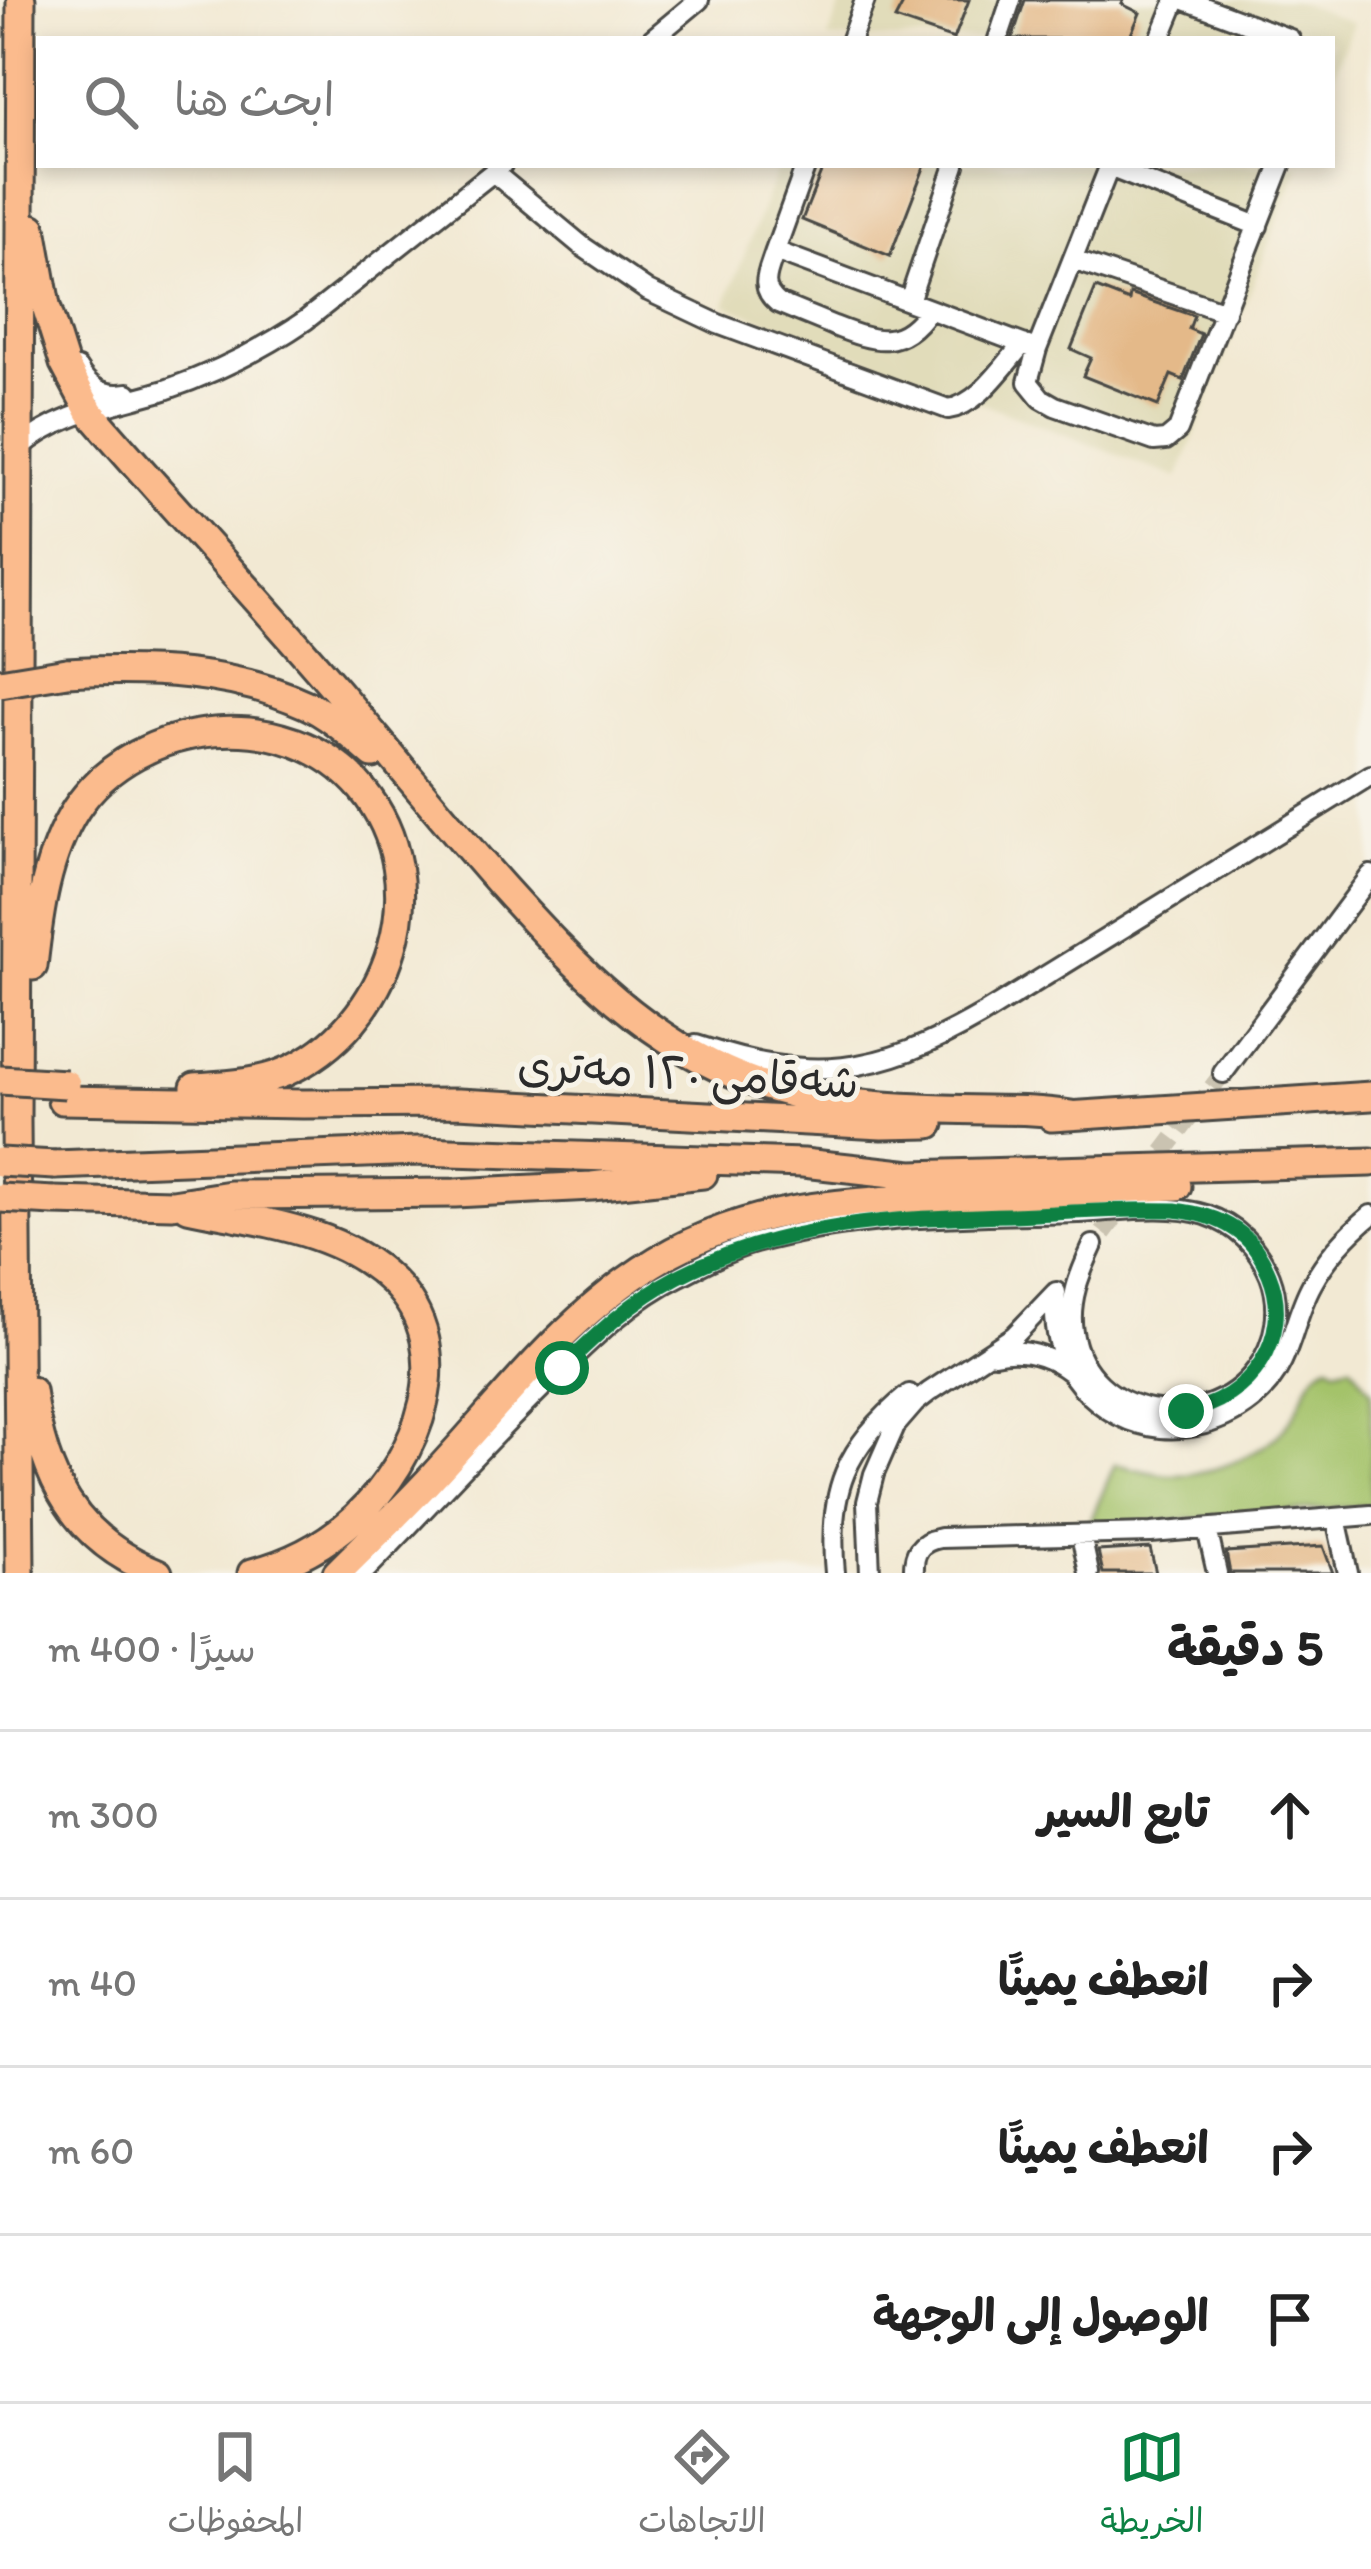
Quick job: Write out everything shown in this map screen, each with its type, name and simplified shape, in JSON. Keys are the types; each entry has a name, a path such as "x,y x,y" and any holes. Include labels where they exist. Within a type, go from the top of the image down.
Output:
{"highway":[{"path":"20,1573 8,1207 20,448 21,0"},
{"path":"20,170 46,306 64,363 90,412 544,932 613,999 697,1058 787,1092 833,1101 1033,1109 1071,1115"},
{"path":"0,683 67,672 141,671 205,675 290,698 339,725 426,799"},
{"path":"229,730 297,743 330,761 361,787 392,850 399,886 397,926 380,981 338,1037 280,1074 195,1088 64,1092 9,1073 26,1028 48,872 76,809 110,772 160,744 229,730"},
{"name":"شەقامی ١٢٠ مەتری","path":"0,1096 64,1092 303,1104 458,1103 883,1124 979,1124 1371,1096"},
{"name":"شەقامی ١٢٠ مەتری","path":"0,1162 55,1165 418,1151 803,1163 912,1175 1371,1164"},
{"path":"8,1207 54,1201 172,1204 230,1195 592,1186 803,1163"},
{"path":"337,1573 433,1476 562,1333 644,1268 730,1227 794,1209 885,1198 1249,1184 1371,1164"},
{"path":"172,1204 313,1234 360,1254 402,1293 425,1339 426,1400 389,1480 333,1536 287,1562 252,1573"},
{"path":"8,1207 32,1396 47,1461 66,1503 92,1535 121,1557 158,1573"}],"street":[{"path":"656,36 698,0"},
{"path":"852,36 865,0"},
{"path":"999,36 1011,0"},
{"path":"1161,36 1176,0"},
{"path":"1185,0 1282,36"},
{"path":"805,168 766,281 771,297 866,338 884,341 917,326 929,309"},
{"path":"909,302 954,168"},
{"path":"20,448 47,428 214,371 277,340 497,169 582,246 648,291 718,325 948,409 962,407 1029,346 1073,260 1109,168"},
{"path":"1115,168 1258,226"},
{"path":"1029,346 1028,382 1041,398 1154,441 1166,440 1178,430 1280,168"},
{"path":"36,248 75,362 98,391 118,395 214,371"},
{"path":"775,251 1029,346"},
{"path":"1073,260 1225,312"},
{"path":"136,466 121,439 120,425 126,409 146,395"},
{"path":"613,999 690,1043 765,1064 832,1069 905,1054 982,1015 1371,775"},
{"path":"1223,1072 1371,875"},
{"path":"363,1573 603,1328 676,1277 750,1245 822,1228 934,1217 1159,1209 1206,1215 1240,1233 1262,1260 1274,1286 1277,1310 1268,1352 1253,1374 1222,1400 1176,1412 1138,1406 1109,1391 1089,1370 1073,1331 1074,1294 1098,1239 1030,1322 915,1402 895,1426 870,1488 868,1573"},
{"path":"832,1573 832,1513 846,1471 869,1432 909,1394 978,1360 1007,1351 1030,1352 1054,1360 1099,1403 1139,1424 1180,1429 1224,1418 1250,1402 1270,1380 1281,1364 1312,1283 1347,1236 1371,1215"},
{"path":"1056,1292 1057,1331 1070,1372"},
{"path":"914,1573 918,1548 940,1538 1208,1529 1371,1515"},
{"path":"1336,1518 1348,1573"},
{"path":"1208,1529 1217,1573"},
{"path":"1081,1535 1089,1573"}],"shaded area":[{"path":"843,0 1293,0 1353,23 1335,71 1335,36 829,36"},
{"path":"778,168 1298,168 1178,478 725,305"}],"green space":[{"path":"1329,1364 1336,1368 1351,1364 1371,1391 1371,1505 1088,1527 1115,1464 1170,1475 1204,1472 1239,1460 1283,1429 1311,1379"}],"building":[{"path":"905,0 969,0 955,36 895,19"},
{"path":"1025,0 1124,0 1122,4 1140,13 1130,36 1013,36"},
{"path":"823,168 924,168 890,256 802,220"},
{"path":"1096,288 1194,316 1189,329 1201,334 1183,380 1171,375 1158,406 1083,376 1091,358 1071,349"},
{"path":"1323,1546 1333,1573 1230,1573 1226,1552"},
{"path":"1150,1548 1156,1573 1103,1573 1098,1551"}],"tunnel":[{"path":"1147,1174 1223,1073"},
{"path":"1103,1233 1127,1201"}],"route":[{"path":"562,1368 603,1328 676,1277 750,1245 822,1228 934,1217 1175,1210 1206,1215 1240,1233 1262,1260 1274,1286 1277,1310 1268,1352 1253,1374 1222,1400 1186,1411"}]}
